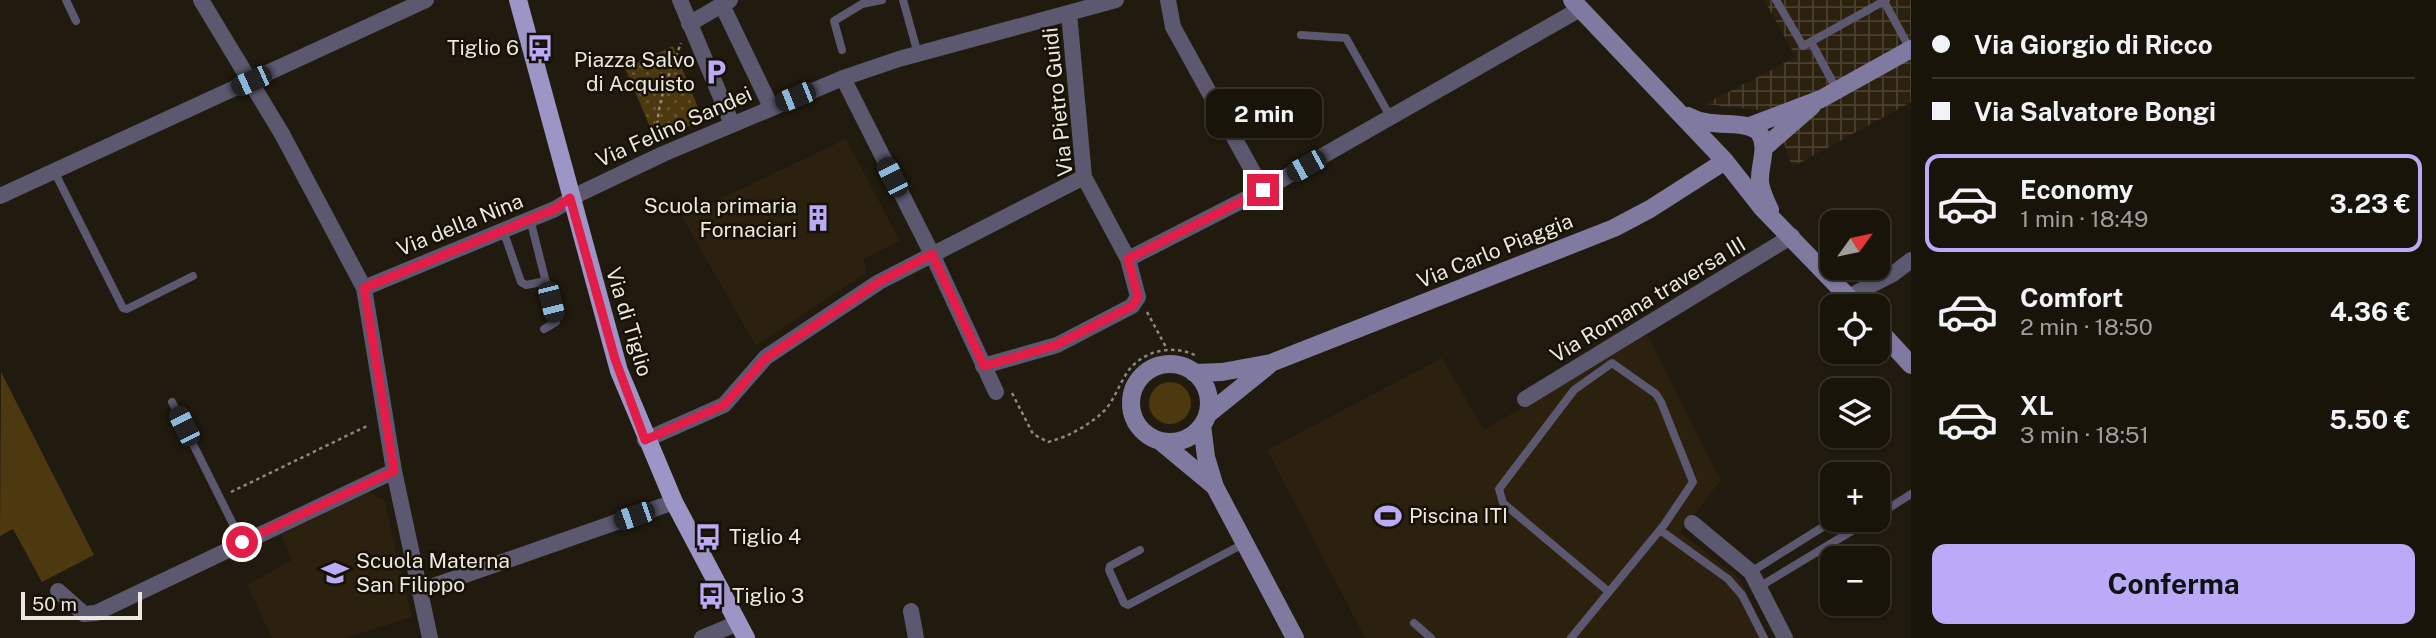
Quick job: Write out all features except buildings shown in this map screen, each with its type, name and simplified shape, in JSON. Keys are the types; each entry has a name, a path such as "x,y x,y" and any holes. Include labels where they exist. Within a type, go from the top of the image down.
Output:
{"main road":[{"name":"Via di Tiglio","path":"518,0 615,359 645,440 674,502 742,631"}],"street":[{"path":"201,0 232,55 251,81 364,288 394,471 430,638"},
{"path":"0,196 426,0"},
{"path":"680,0 732,124"},
{"name":"Via Felino Sandei","path":"570,198 663,154 843,78 918,54 1116,0"},
{"path":"1168,0 1173,26 1263,190"},
{"path":"689,24 726,2 771,107"},
{"path":"1128,259 1263,190 1391,118 1576,4 1726,161 1744,169 1754,166 1763,153 1829,94"},
{"name":"Via Pietro Guidi","path":"1069,13 1084,177 1128,259 1138,297"},
{"path":"1846,294 1756,201 1720,151 1721,140 1742,126 1829,94 1910,49"},
{"path":"843,78 932,254 996,391"},
{"path":"1670,104 1703,124 1742,126 1761,135 1761,190 1773,216"},
{"name":"Via Carlo Piaggia","path":"1197,365 1222,372 1271,363 1614,228 1650,209 1726,161"},
{"path":"645,440 724,405 766,358 879,282 1084,177"},
{"name":"Via della Nina","path":"364,288 555,209 570,198"},
{"name":"Via Romana traversa III","path":"1525,399 1792,236"},
{"path":"1863,294 1911,260"},
{"path":"984,366 1056,345 1132,306 1138,297"},
{"path":"1890,341 1911,365"},
{"name":"Via Carlo Piaggia","path":"1205,420 1271,363"},
{"path":"1215,487 1160,441 1143,431 1133,414 1132,395 1137,383 1146,373 1164,365 1197,365 1207,392 1206,457 1215,487 1294,638"},
{"path":"1160,441 1185,439 1205,420"},
{"path":"58,592 84,614 96,613 394,471"},
{"path":"419,591 674,502"},
{"path":"1692,523 1755,579 1784,638"},
{"path":"911,611 916,638"},
{"path":"702,638 742,631"}],"lane":[{"path":"66,0 75,21"},
{"path":"842,50 834,21 862,4 882,0"},
{"path":"903,0 918,54"},
{"path":"1776,0 1803,46 1885,1 1910,49"},
{"path":"1301,35 1346,38 1391,118"},
{"path":"1811,42 1829,94"},
{"path":"54,171 123,308 127,309 193,276"},
{"path":"530,219 556,322 544,329"},
{"path":"503,230 521,282 526,285 546,281"},
{"path":"1571,638 1609,592 1660,530 1675,511 1693,482 1656,394 1612,363 1574,390 1499,489 1503,503 1609,592"},
{"path":"172,402 242,542"},
{"path":"1890,507 1911,494"},
{"path":"1675,511 1692,523"},
{"path":"1660,530 1728,579 1742,595 1764,638"},
{"path":"1755,579 1820,530"},
{"path":"1755,579 1847,532"},
{"path":"1140,550 1110,566 1109,570 1124,603 1128,605 1245,543"},
{"path":"1414,623 1431,638"}],"path":[{"path":"663,154 657,135 661,106 666,82 689,24"},
{"path":"1138,297 1168,350"},
{"path":"996,391 1008,386 1033,434 1041,441 1052,442 1088,424 1106,408 1134,365 1146,356 1168,350 1186,351 1197,365"},
{"path":"220,497 385,417"}],"shaded area":[{"path":"1764,0 1911,0 1911,102 1792,167 1783,140 1758,110 1705,104 1796,57"},
{"path":"673,46 703,120 656,141 625,68"},
{"path":"846,139 900,241 864,259 866,273 756,346 682,217"},
{"path":"1647,335 1721,480 1680,532 1740,579 1769,638 1365,638 1267,450 1442,358 1484,430"},
{"path":"1,372 94,555 42,582 13,529 0,536"},
{"path":"1170,382 1185,388 1191,403 1185,418 1170,424 1155,418 1149,403 1155,388"},
{"name":"Scuola Materna San Filippo","path":"367,491 384,500 412,617 346,638 272,638 247,585 292,560 281,535"}],"place":[{"name":"Tiglio 6","path":"540,48"},
{"name":"Piazza Salvo di Acquisto","path":"716,72"},
{"name":"Scuola primaria Fornaciari","path":"818,218"},
{"name":"Piscina ITI","path":"1388,516"},
{"name":"Tiglio 4","path":"708,537"},
{"name":"Scuola Materna San Filippo","path":"335,573"},
{"name":"Tiglio 3","path":"711,596"}],"route":[{"path":"242,542 361,484 394,471 364,288 555,209 570,198 615,359 645,440 724,405 766,358 879,282 932,254 984,366 1056,345 1132,306 1138,297 1128,259 1263,190"}]}
